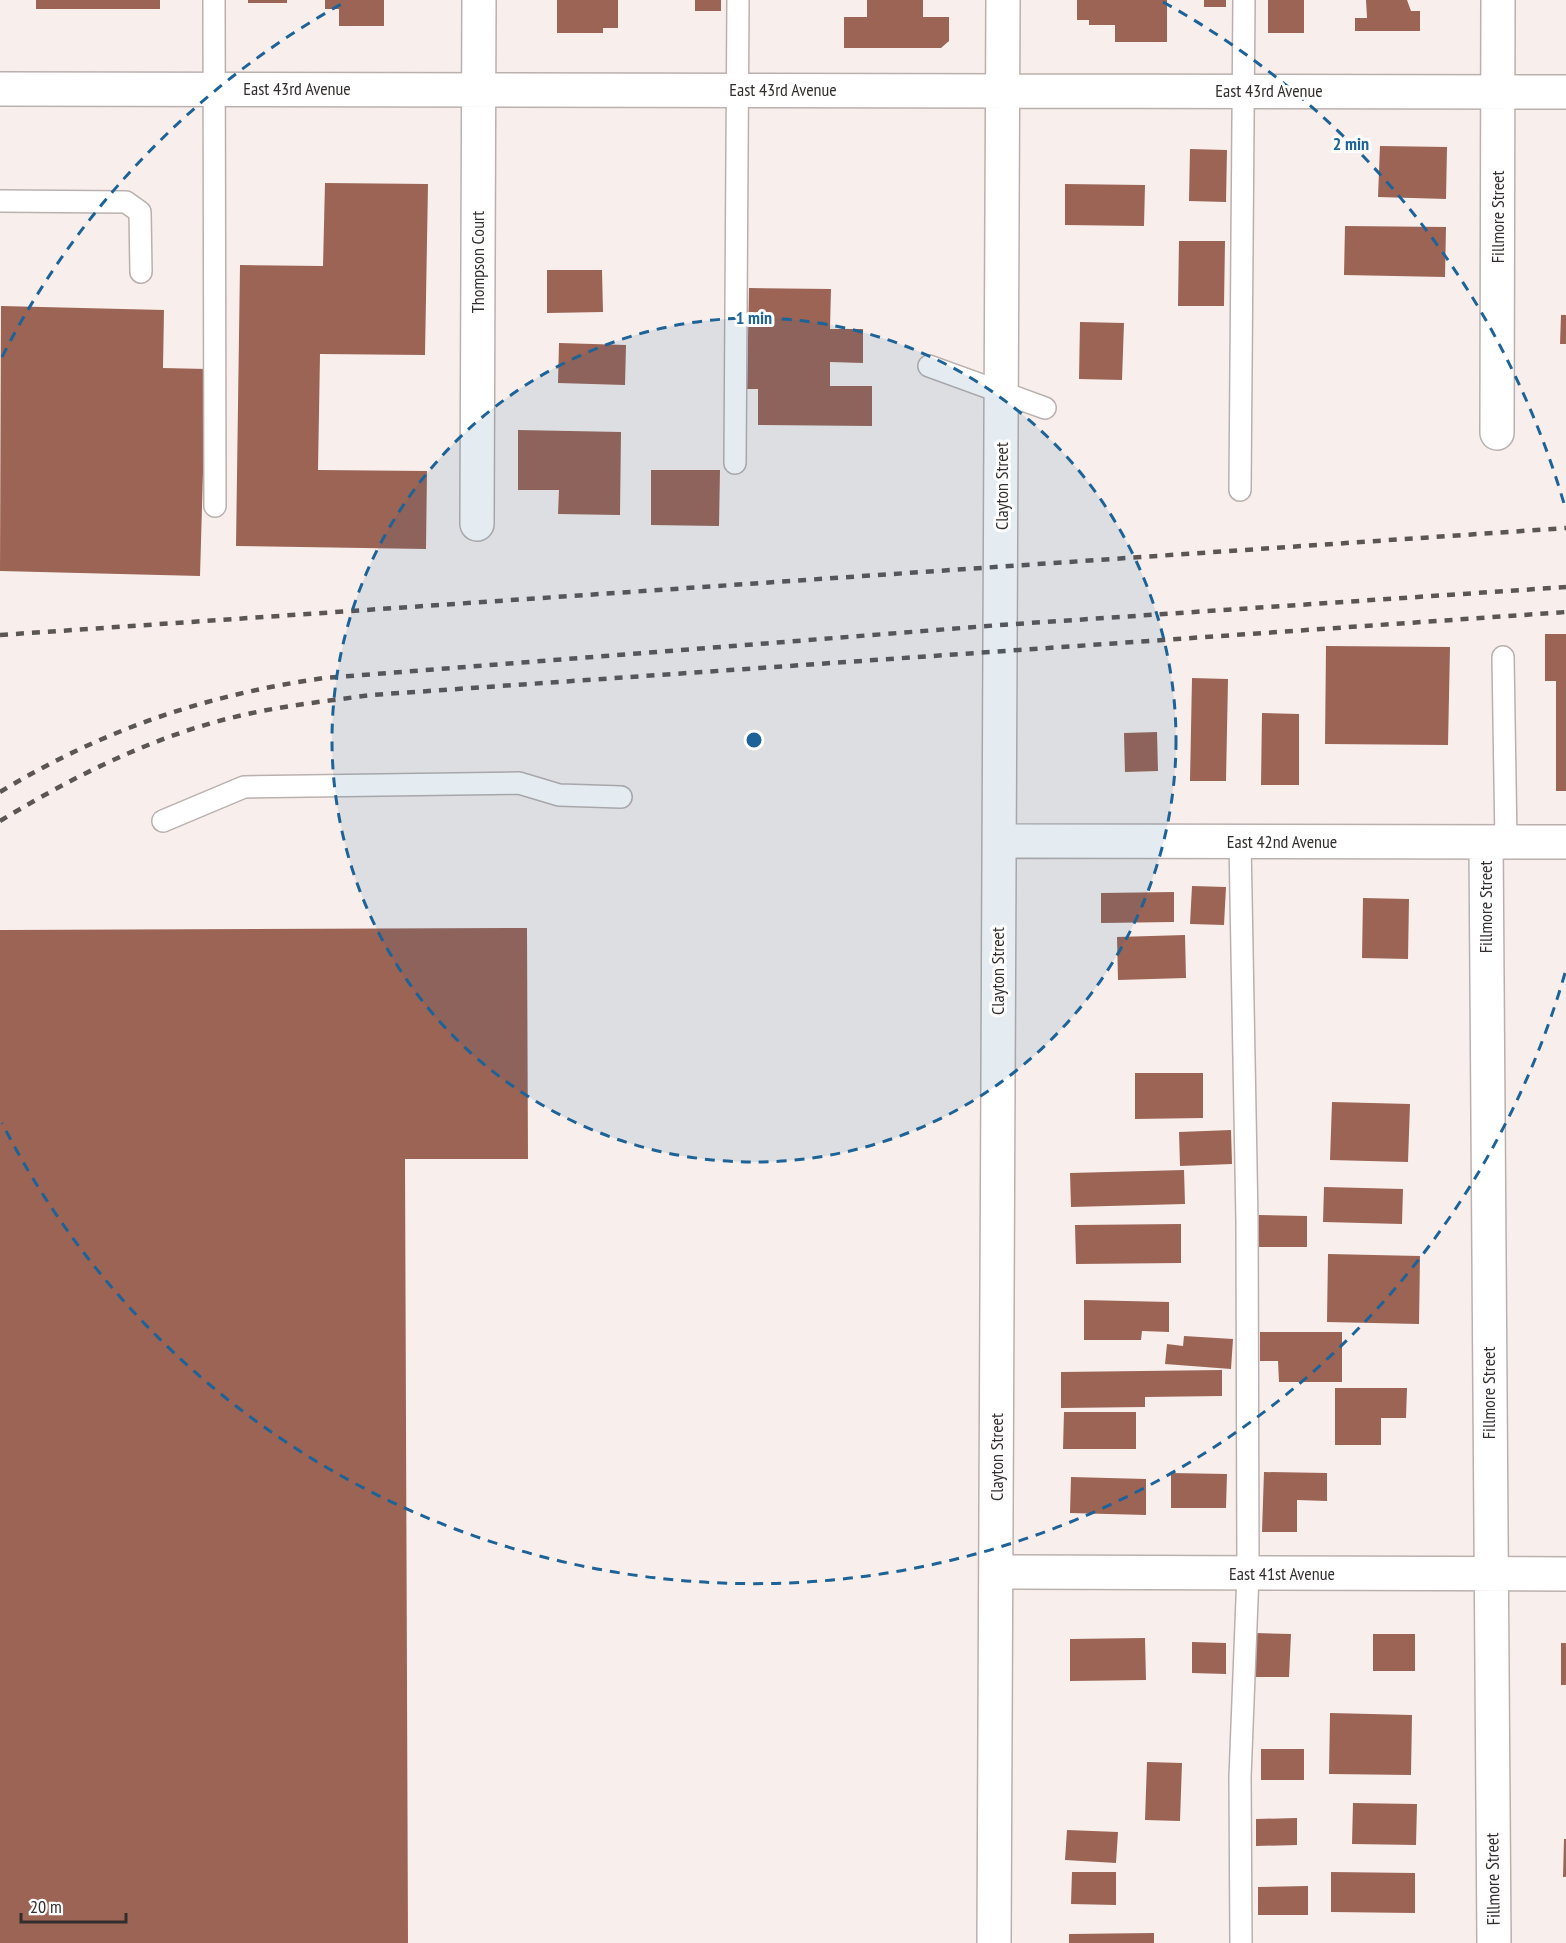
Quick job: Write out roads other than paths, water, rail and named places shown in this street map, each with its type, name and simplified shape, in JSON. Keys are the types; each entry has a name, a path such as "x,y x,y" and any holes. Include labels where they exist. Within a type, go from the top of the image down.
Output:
{"street":[{"name":"Thompson Court","path":"477,524 478,0"},
{"name":"Clayton Street","path":"994,1943 1003,393 1003,0"},
{"name":"Fillmore Street","path":"1497,433 1498,0"},
{"name":"East 43rd Avenue","path":"0,89 1566,92"},
{"name":"East 42nd Avenue","path":"999,841 1566,842"},
{"name":"Fillmore Street","path":"1494,1943 1491,1574 1496,842"},
{"name":"East 41st Avenue","path":"997,1572 1566,1574"}],"lane":[{"path":"214,0 215,506"},
{"path":"735,463 738,0"},
{"path":"1240,490 1244,0"},
{"path":"0,201 126,202 140,212 141,272"},
{"path":"929,366 1045,408"},
{"path":"1496,842 1503,657"},
{"path":"163,821 244,787 519,783 559,795 621,797"},
{"path":"1240,842 1246,1118 1248,1574 1240,1777 1241,1943"}],"railway":[{"path":"0,635 1566,528"},
{"path":"0,792 77,750 156,718 238,694 324,678 1000,625 1566,587"},
{"path":"0,821 93,769 159,741 227,719 330,700 371,695 1566,612"}]}
